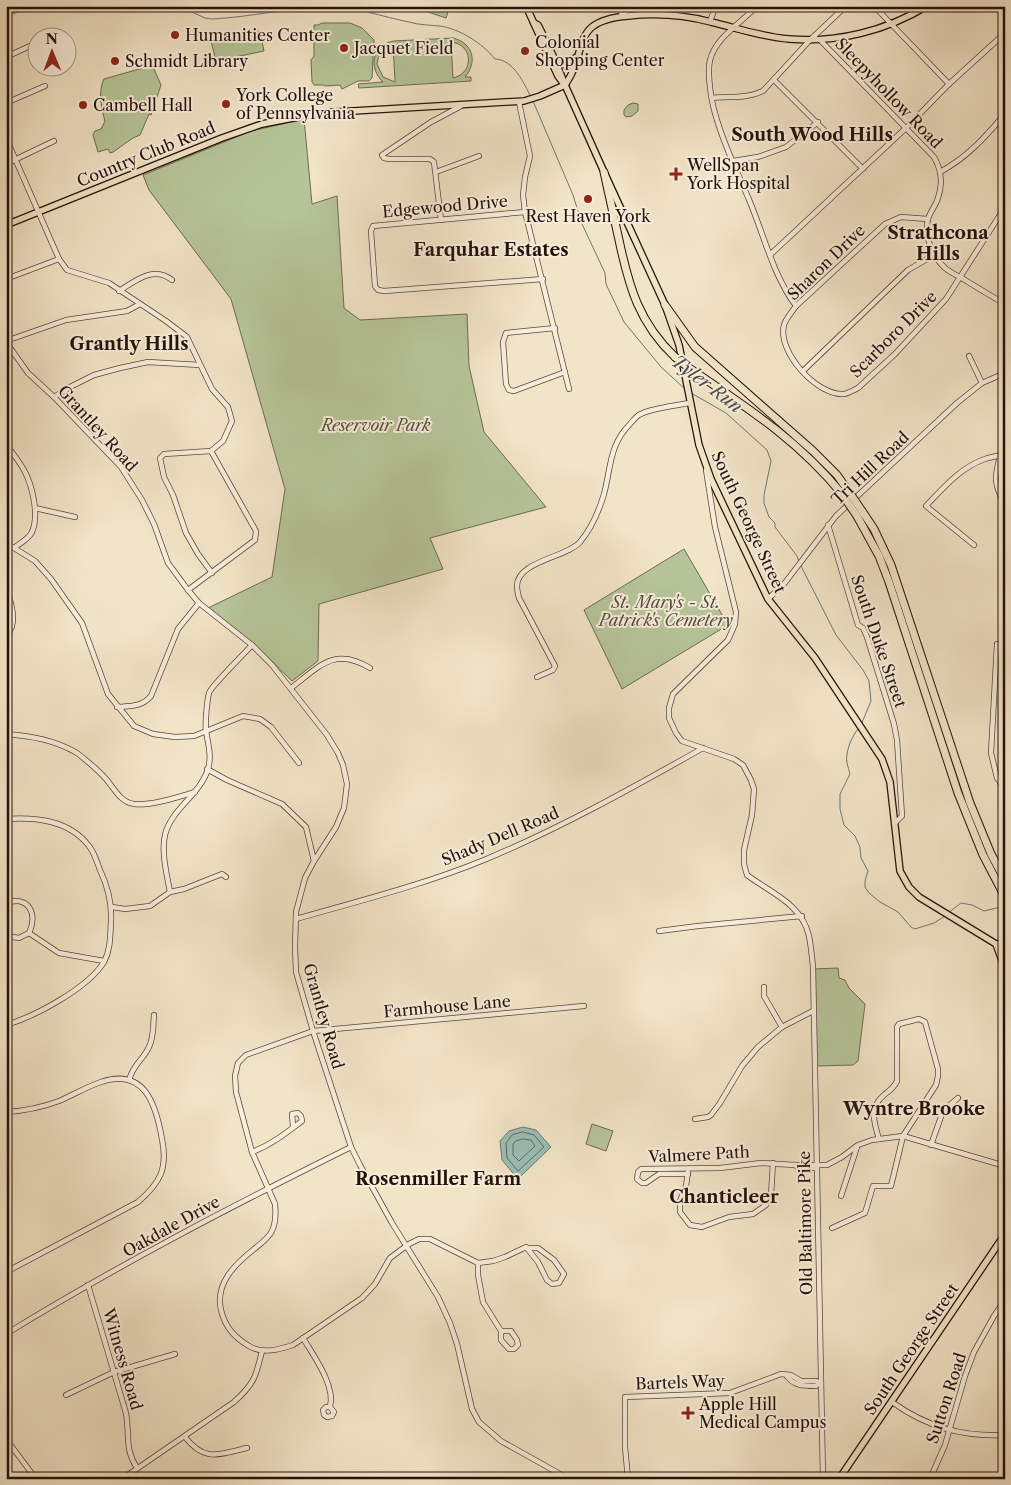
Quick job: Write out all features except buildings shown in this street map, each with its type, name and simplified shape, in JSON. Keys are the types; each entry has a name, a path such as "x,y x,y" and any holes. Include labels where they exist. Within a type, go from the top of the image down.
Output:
{"highway":[{"path":"604,172 627,276 634,299 655,336 688,368 789,439 845,492"},
{"path":"665,305 681,329 702,354 808,446 837,475 845,492 891,565 970,803 991,854 1005,880"},
{"path":"860,513 889,582 971,828 1005,897"}],"main road":[{"name":"South George Street","path":"526,6 558,76 565,86"},
{"path":"565,86 584,39 593,27 611,18 670,15 710,21 770,37 820,40 846,37 891,24 927,6"},
{"name":"South George Street","path":"534,22 538,25 555,60 565,86 665,305 679,345 699,445 706,466 768,600 815,658 882,759 888,775 898,862 904,880 919,897 996,944"},
{"path":"555,60 560,64 566,65 572,63 578,55"},
{"name":"Country Club Road","path":"6,225 222,138 262,124 319,113 519,102 565,86"},
{"path":"996,944 1005,969"},
{"name":"South George Street","path":"839,1479 1005,1234"}],"street":[{"path":"6,14 25,6"},
{"path":"620,6 622,16"},
{"path":"622,16 627,11 638,6"},
{"path":"710,21 716,6"},
{"path":"757,6 743,21 728,32 712,54 709,80 715,115 780,281 796,306"},
{"path":"713,98 755,95 763,91 810,40 846,6"},
{"path":"874,6 949,84"},
{"path":"771,254 1005,33"},
{"name":"Sleepyhollow Road","path":"820,40 934,157 940,172 939,196 928,219 928,241 934,255"},
{"path":"6,57 28,47"},
{"path":"774,80 863,168"},
{"path":"6,104 45,86"},
{"path":"519,102 530,156 523,195 569,389"},
{"path":"441,220 434,162 430,159 389,159 384,158 382,155 431,122 463,104"},
{"path":"940,172 970,152 1005,114"},
{"path":"733,160 758,158 786,147 818,122"},
{"path":"6,138 58,259 67,270 109,283 187,337 212,389 228,407 232,421 223,441 211,450 164,454 160,458 164,477 186,533 212,573"},
{"path":"6,164 54,141"},
{"path":"436,172 479,156"},
{"name":"Scarboro Drive","path":"794,361 814,382 829,391 843,394 858,388 928,320 961,278 1005,208"},
{"name":"Edgewood Drive","path":"526,212 373,226 371,231 375,286 378,290 384,291 543,279"},
{"name":"Sharon Drive","path":"794,361 786,350 784,327 786,320 796,306 885,224 901,217 928,219"},
{"path":"803,370 908,270 934,255 945,268 1005,304"},
{"path":"6,279 58,259"},
{"path":"119,291 146,275 160,274 172,280"},
{"path":"6,341 66,320 127,311 140,304"},
{"path":"555,328 506,333 503,342 506,384 509,390 514,391 565,372"},
{"name":"Grantley Road","path":"6,341 28,373 54,397 121,468 152,519 168,563 199,604 252,645 272,665 334,745 346,774 347,794 344,808 336,828 314,861 302,888 296,919 296,972 313,1031 351,1146 370,1186 438,1298 450,1323 457,1344 472,1409 479,1422 501,1442 569,1479"},
{"path":"968,356 982,382"},
{"path":"54,397 94,375 120,368 148,362 200,365"},
{"name":"Tri Hill Road","path":"768,600 784,584 828,525 957,403 982,382 1005,373"},
{"path":"537,678 553,670 555,666 519,598 516,585 524,572 537,563 579,544 596,517 604,494 615,446 622,432 641,414 690,403"},
{"path":"6,444 27,475 35,508 35,520 31,533 14,548"},
{"path":"188,590 255,540 256,531 211,450"},
{"path":"974,545 926,506 948,483 972,464 986,458 1002,455 995,478 1001,497"},
{"path":"706,466 715,527 736,612 736,624 728,640 673,694 668,708 669,718 682,741 734,759 743,766 754,789 752,815 744,850 744,864 748,876 788,903 802,916"},
{"path":"35,508 76,517"},
{"name":"South Duke Street","path":"828,525 858,625 863,628 868,637 894,724 897,740 902,816 895,823"},
{"path":"7,546 14,548 35,561 51,579 82,623 108,694 134,726 153,734 175,737 194,736 243,716 260,719 271,727 299,763"},
{"path":"6,586 13,608 12,628 6,637"},
{"path":"117,707 137,706 146,702 151,696 178,629 199,604"},
{"path":"997,644 990,753 997,778 1005,789"},
{"path":"170,892 164,845 165,834 173,819 196,792 207,769 210,757 209,739 206,731 209,692 252,645"},
{"path":"291,688 320,666 332,660 345,658 370,668"},
{"path":"6,734 27,736 56,743 77,754 105,778 122,799 133,804 150,803 196,792"},
{"name":"Shady Dell Road","path":"296,919 402,890 482,860 547,832 703,748"},
{"path":"207,769 227,780 282,804 306,827 314,861"},
{"path":"6,819 44,819 64,826 79,836 90,846 106,884 112,907 110,948 95,974 52,1005 33,1015 6,1025"},
{"path":"112,907 150,906 170,892 184,889 222,874 226,876"},
{"path":"6,903 14,901 27,905 34,917 29,933 19,938 6,936"},
{"path":"659,931 802,916"},
{"name":"Old Baltimore Pike","path":"802,916 809,936 813,967 820,1383 824,1479"},
{"path":"29,933 59,953 104,961"},
{"path":"996,944 1005,942"},
{"path":"764,987 764,996 782,1027"},
{"name":"Farmhouse Lane","path":"262,1351 251,1348 230,1331 224,1320 220,1296 223,1283 232,1268 267,1238 272,1231 276,1213 275,1204 252,1152 236,1092 235,1076 238,1064 246,1055 313,1031 584,1006"},
{"path":"695,1120 708,1118 711,1115 742,1066 758,1047 782,1027 813,1011"},
{"path":"129,1080 132,1070 149,1049 152,1040 154,1015"},
{"path":"832,1228 865,1213 873,1186 890,1186 903,1136 936,1085 938,1076 925,1022 919,1019 899,1024 897,1027 897,1081 894,1088 878,1100 875,1105 873,1119 878,1139"},
{"path":"6,1112 35,1108 57,1102 113,1078 129,1080 143,1088 152,1099 158,1115 165,1161 161,1176 152,1189 138,1202 6,1272"},
{"path":"931,1145 943,1111 958,1098"},
{"path":"252,1152 267,1146 293,1127"},
{"path":"903,1136 1005,1166"},
{"name":"Valmere Path","path":"688,1171 641,1169 638,1172 637,1179 642,1183 646,1183 659,1174 720,1168 761,1163 827,1165 832,1164 858,1145 878,1139 903,1136"},
{"path":"841,1196 858,1145"},
{"name":"Oakdale Drive","path":"6,1334 88,1285 206,1220 351,1146"},
{"path":"688,1171 686,1186 680,1201 680,1212 690,1224 702,1227 729,1217 754,1214 766,1205 771,1195 773,1164"},
{"path":"122,1479 185,1437 234,1402 250,1388 256,1375 262,1351 281,1349 293,1345 370,1291 390,1258 406,1246 419,1239 430,1239 478,1263 493,1261 526,1247 538,1248 554,1260 564,1274 559,1283 552,1284 547,1280 538,1262 526,1247"},
{"path":"478,1263 483,1302 501,1331 501,1340 504,1345 509,1349 514,1349 518,1345 511,1331 501,1331"},
{"name":"Witness Road","path":"88,1285 127,1421 128,1446 131,1458 137,1468"},
{"name":"Sutton Road","path":"930,1479 945,1445 964,1376 974,1352 1005,1300"},
{"path":"303,1338 322,1367 331,1399 330,1407"},
{"path":"66,1395 114,1372 175,1354"},
{"name":"Bartels Way","path":"628,1479 625,1447 625,1397 730,1393 774,1376 786,1375 793,1382 800,1385 816,1386 820,1383"},
{"path":"892,1402 929,1424 981,1436 1005,1435"},
{"path":"185,1437 193,1448 206,1454 218,1455 247,1448"},
{"path":"6,1440 36,1479"}],"green space":[{"path":"410,6 450,6 446,18"},
{"name":"Jacquet Field","path":"322,23 350,23 362,28 374,40 372,78 369,81 358,81 342,89 340,85 314,85 312,82 311,60 314,56 314,25"},
{"path":"260,31 264,51 216,61 211,41"},
{"path":"453,38 460,40 469,49 471,54 471,65 465,77 471,77 471,81 359,88 358,84 383,82 375,70 375,58 381,47 394,41","holes":["451,42 464,48 468,59 465,71 453,78","393,46 395,81 395,82 383,77 377,64 382,52"]},
{"path":"150,66 154,69 161,85 151,115 149,114 140,135 113,152 110,153 108,149 98,152 93,135 95,131 101,129 105,121 101,100 101,89 104,79"},
{"path":"633,103 638,104 638,111 632,116 626,117 624,110"},
{"name":"Reservoir Park","path":"304,119 312,204 337,196 344,308 360,320 467,314 469,366 484,432 546,507 430,538 443,569 319,604 318,661 292,681 252,642 208,608 272,577 285,489 231,299 149,190 143,175 251,131"},
{"name":"St. Mary's - St. Patrick's Cemetery","path":"684,549 728,625 622,689 584,610"},
{"path":"838,968 839,978 845,980 849,988 865,1004 858,1061 853,1065 816,1066 814,969"},
{"path":"592,1124 613,1131 606,1151 586,1144"}],"water":[{"path":"523,1127 536,1130 551,1147 517,1178 502,1160 500,1141 509,1131"}],"waterway":[{"name":"Tyler Run","path":"179,6 205,18 212,19 301,9 340,7 417,24 448,28 470,38 495,59 508,63 517,73 531,97"},
{"name":"Tyler Run","path":"533,101 573,195 582,224 605,273 606,284 624,322 661,367 685,389"},
{"name":"Tyler Run","path":"691,393 726,413 767,450 771,461 764,503 769,517 775,523 775,527 797,556 799,562"},
{"name":"Tyler Run","path":"801,566 836,635 863,670 869,681 871,701 861,725"},
{"name":"Tyler Run","path":"859,728 848,749 847,763 850,774 840,794 840,809 844,825 855,836 860,847 861,858 868,871 865,887 880,902 898,912 915,929 934,923 945,916"},
{"name":"Tyler Run","path":"948,913 961,903 972,905 984,911 1001,907"}],"place":[{"name":"Humanities Center","path":"175,35"},
{"name":"Jacquet Field","path":"344,48"},
{"name":"Colonial Shopping Center","path":"525,51"},
{"name":"Schmidt Library","path":"115,61"},
{"name":"York College of Pennsylvania","path":"226,104"},
{"name":"Cambell Hall","path":"83,105"},
{"name":"WellSpan York Hospital","path":"676,174"},
{"name":"Rest Haven York","path":"588,199"},
{"name":"Apple Hill Medical Campus","path":"688,1413"}],"district":[{"name":"South Wood Hills","path":"812,135"},
{"name":"Strathcona Hills","path":"938,243"},
{"name":"Farquhar Estates","path":"491,250"},
{"name":"Grantly Hills","path":"129,344"},
{"name":"Wyntre Brooke","path":"914,1109"},
{"name":"Rosenmiller Farm","path":"438,1179"},
{"name":"Chanticleer","path":"724,1197"}]}
